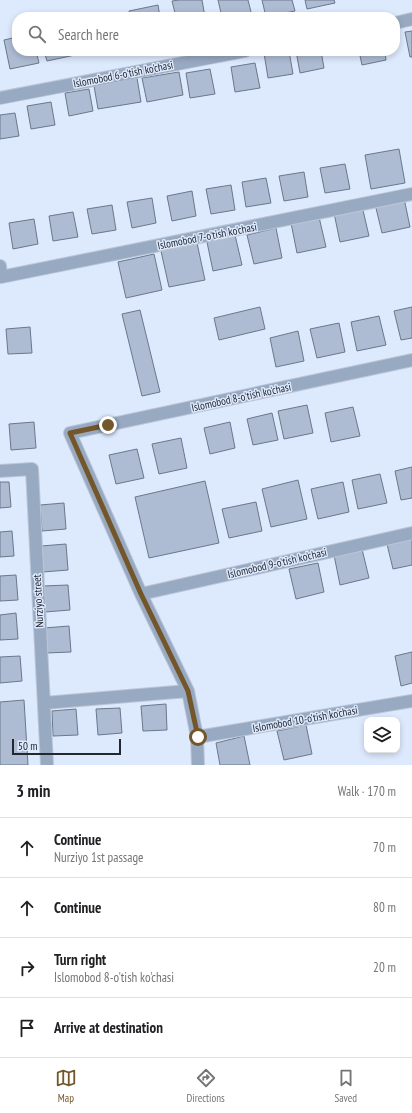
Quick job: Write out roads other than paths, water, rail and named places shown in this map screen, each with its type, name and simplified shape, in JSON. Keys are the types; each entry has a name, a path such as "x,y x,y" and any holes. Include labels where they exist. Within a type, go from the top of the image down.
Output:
{"street":[{"path":"400,22 412,20"},
{"name":"Islomobod 6-o'tish ko'chasi","path":"0,98 219,56"},
{"name":"Islomobod 7-o'tish ko'chasi","path":"1,271 412,194"},
{"name":"Islomobod 8-o'tish ko'chasi","path":"141,594 70,433 412,360"},
{"name":"Nurziyo street","path":"0,471 32,469 47,765"},
{"name":"Islomobod 9-o'tish ko'chasi","path":"141,594 412,532"},
{"path":"141,594 188,691 198,737 198,765"},
{"path":"44,703 188,691"},
{"name":"Islomobod 10-o'tish ko'chasi","path":"198,737 412,701"}]}
